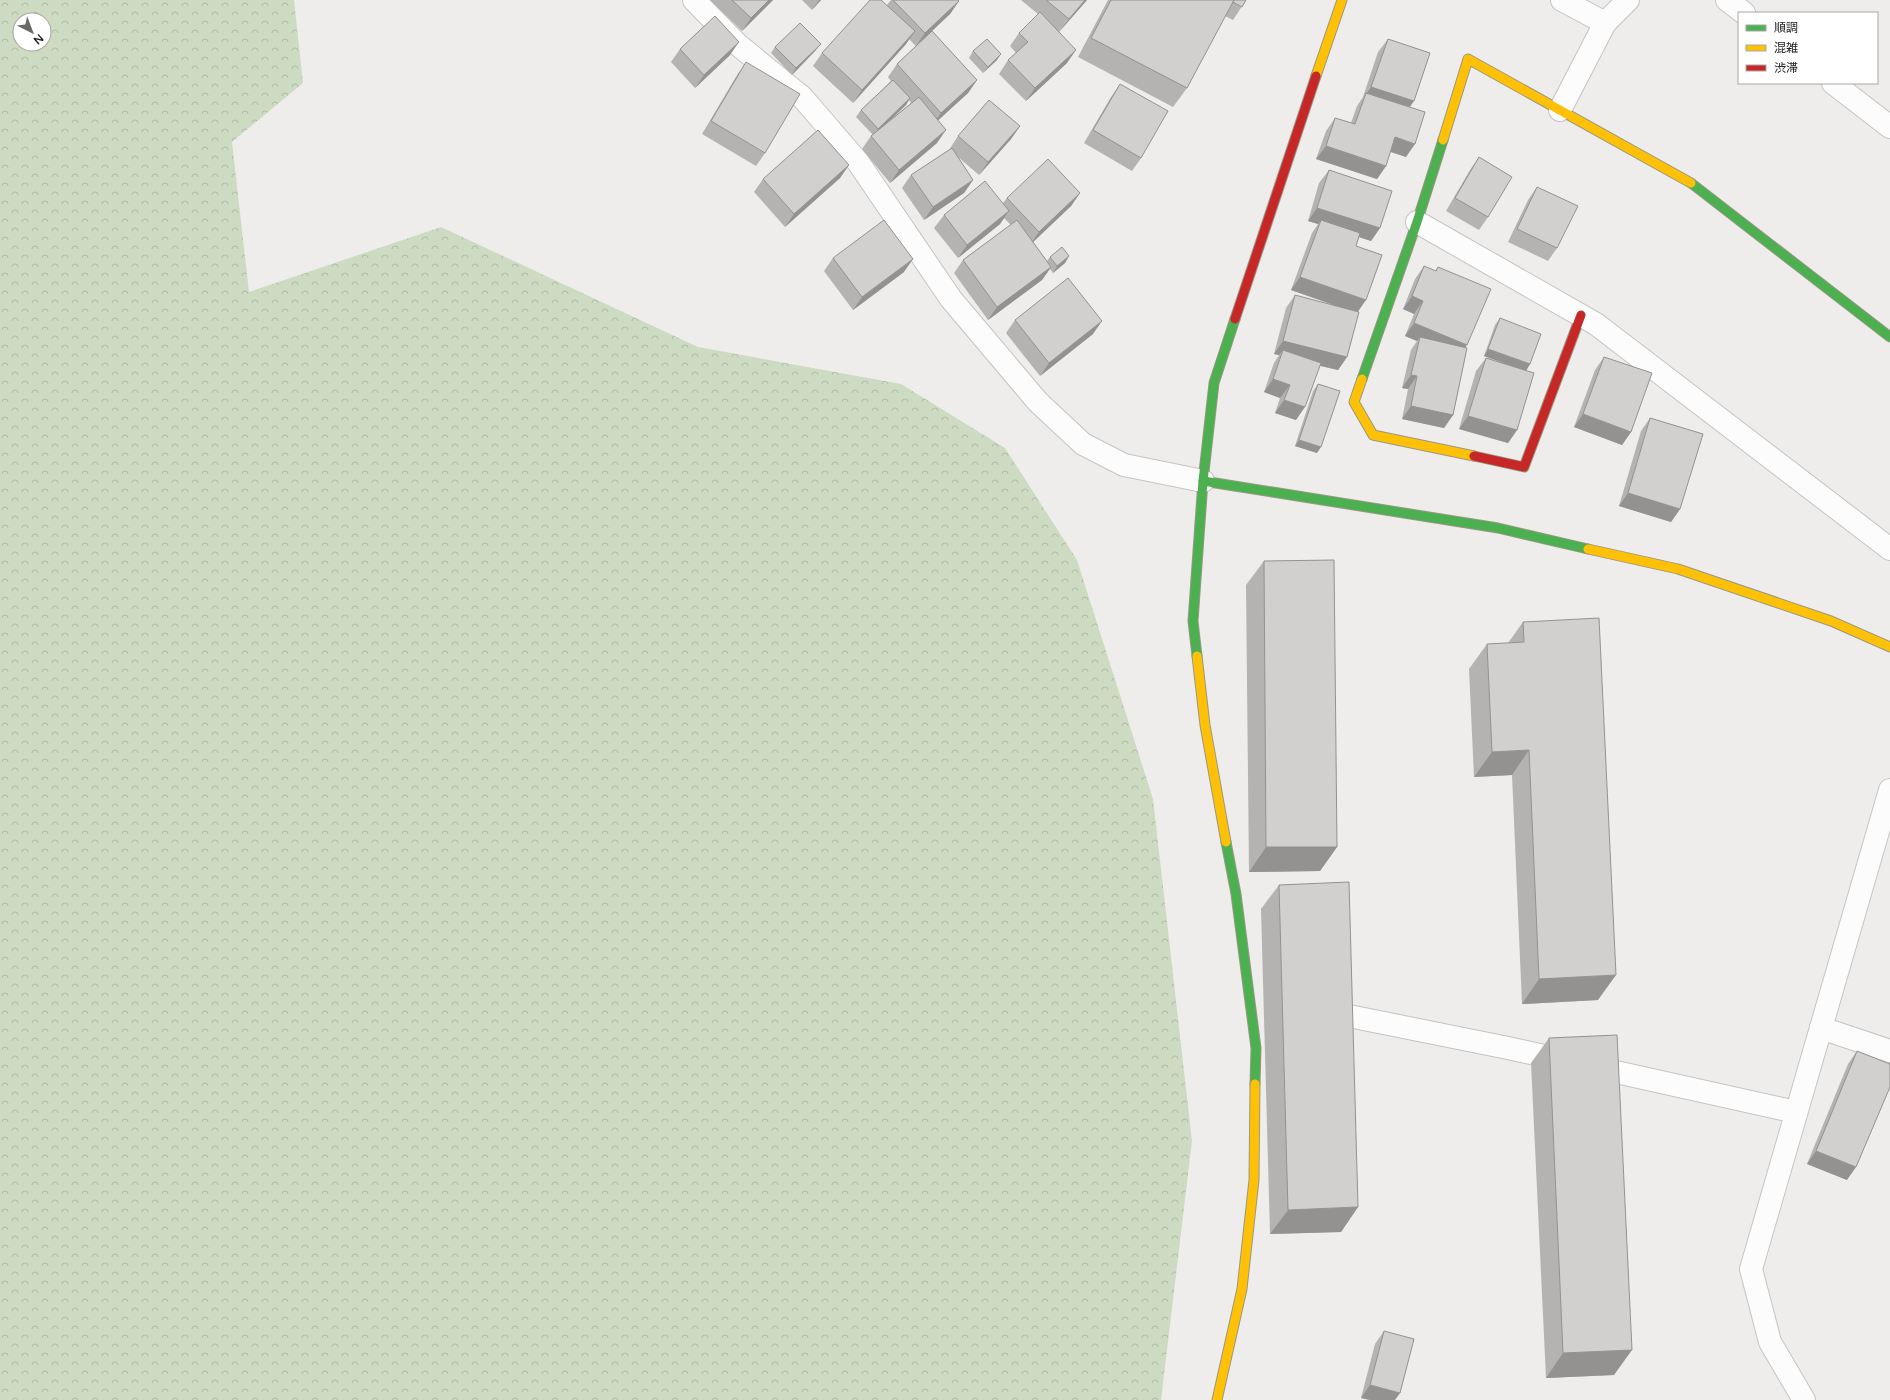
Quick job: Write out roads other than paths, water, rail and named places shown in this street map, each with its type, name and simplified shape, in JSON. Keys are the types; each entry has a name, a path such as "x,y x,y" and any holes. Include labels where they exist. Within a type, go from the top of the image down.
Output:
{"street":[{"path":"694,0 737,44 802,97 858,162 951,299 1038,402 1083,444 1124,465 1203,481 1498,528 1678,570 1830,621 1890,647"},
{"path":"1217,1400 1242,1289 1254,1180 1256,1048 1236,894 1205,725 1193,621 1203,481 1214,383 1289,153 1342,0"},
{"path":"1562,0 1605,23"},
{"path":"1560,110 1605,23 1628,0"},
{"path":"1727,0 1743,12"},
{"path":"1580,315 1524,467 1373,435 1354,402 1417,222 1468,59 1687,180 1890,337"},
{"path":"1834,84 1890,127"},
{"path":"1417,222 1596,324 1890,549"},
{"path":"1804,1400 1770,1342 1751,1269 1890,790"},
{"path":"1249,996 1273,1001"},
{"path":"1304,1007 1508,1048 1796,1112"},
{"path":"1821,1028 1890,1051"}]}
